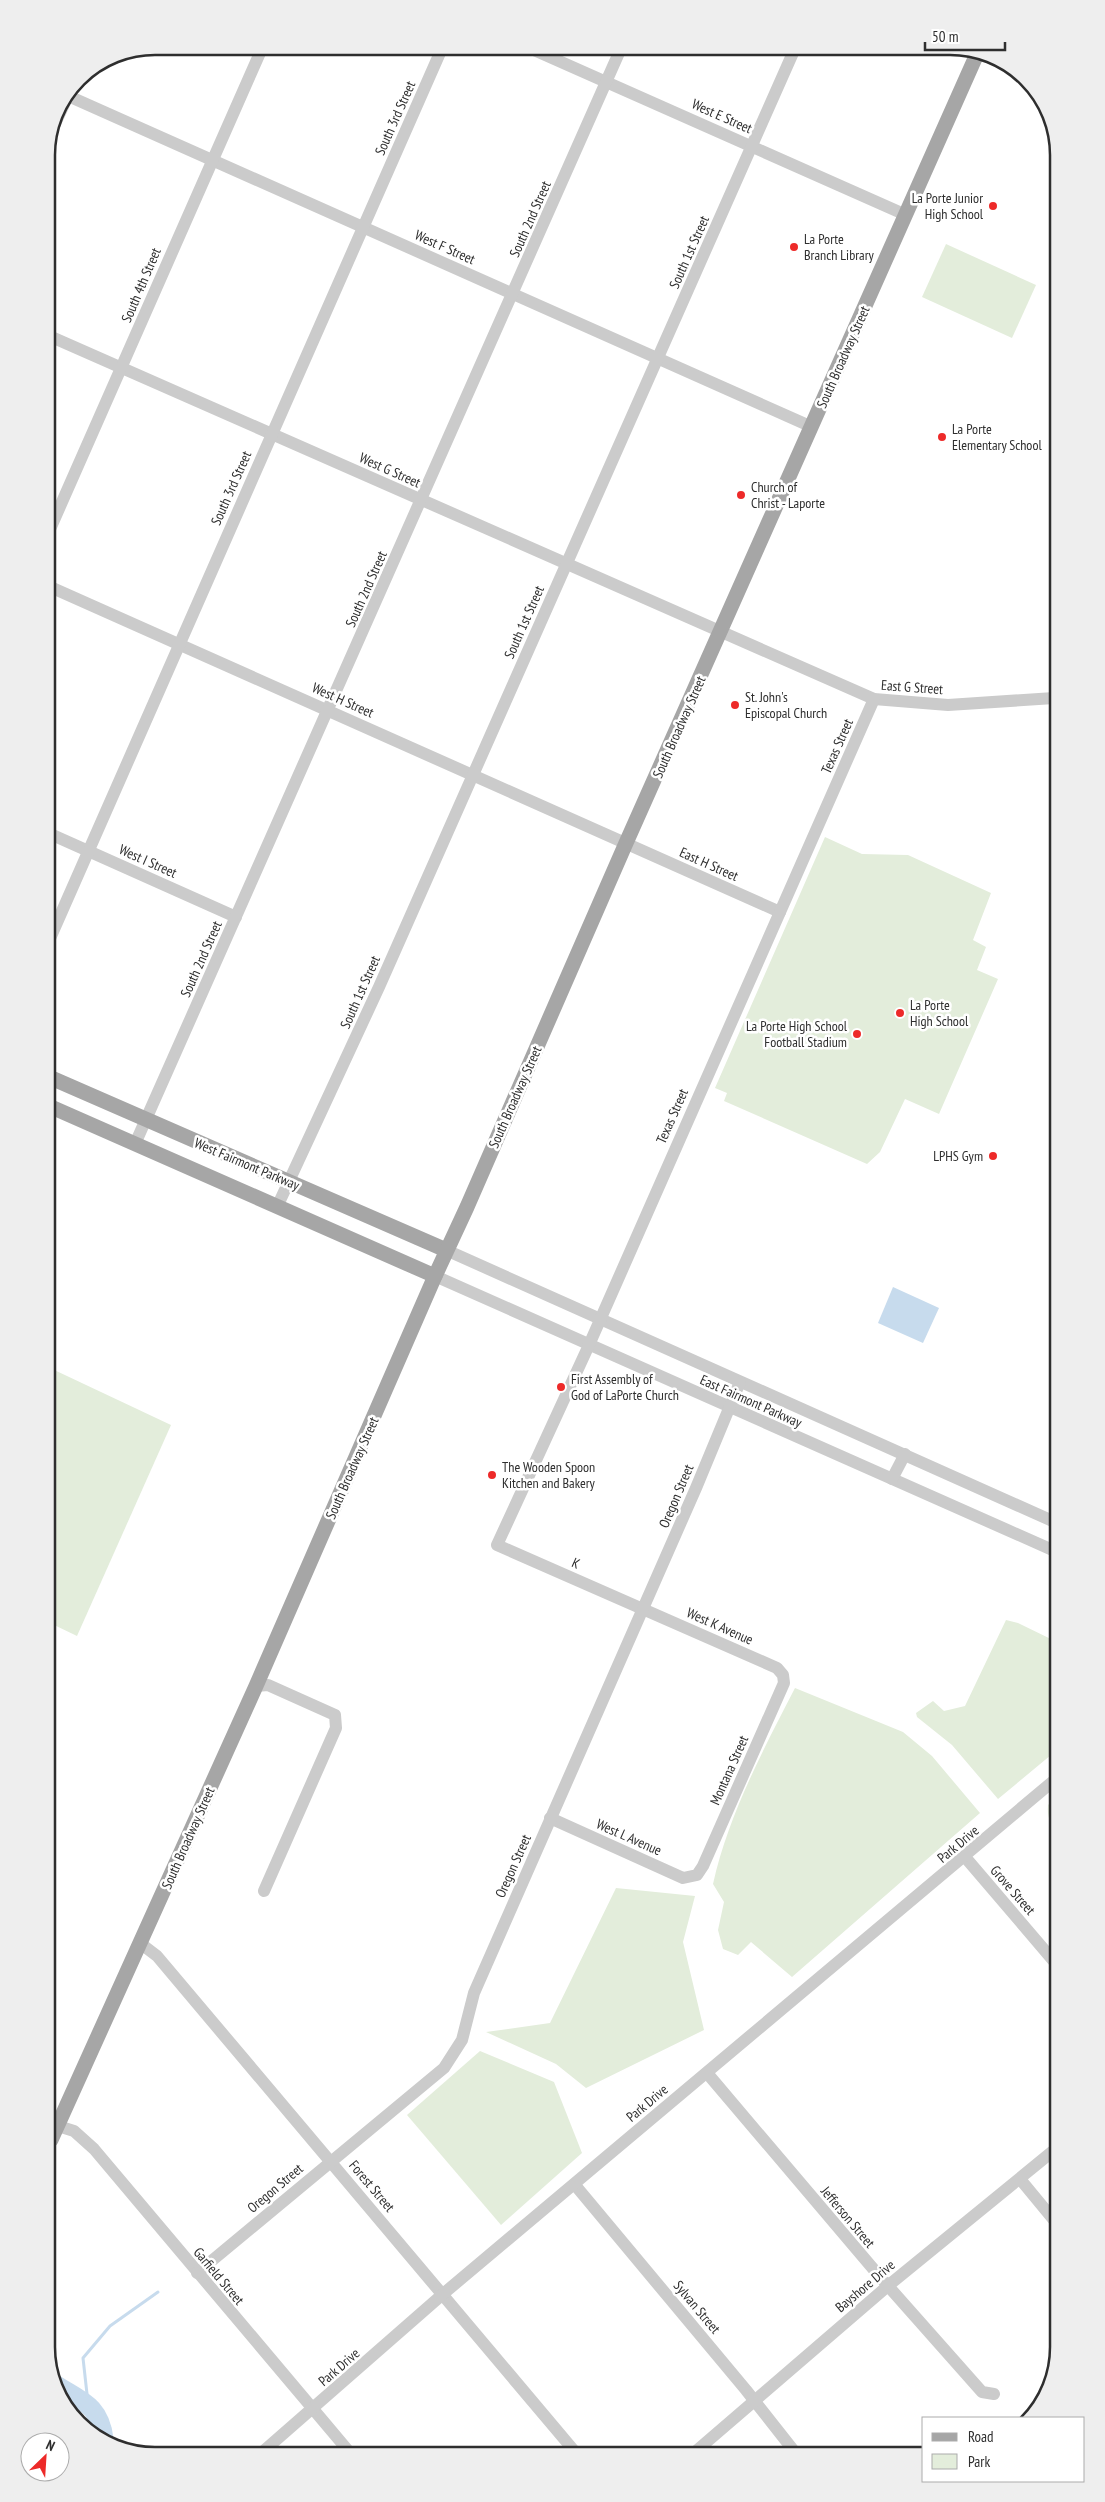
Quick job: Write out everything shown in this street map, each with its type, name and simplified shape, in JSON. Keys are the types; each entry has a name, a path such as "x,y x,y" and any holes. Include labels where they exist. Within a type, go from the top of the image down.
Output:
{"main road":[{"name":"South Broadway Street","path":"55,2133 256,1686 446,1250 975,58"},
{"name":"West Fairmont Parkway","path":"55,1081 446,1250"},
{"name":"West Fairmont Parkway","path":"55,1109 435,1276"},
{"path":"352,1240 362,1214"}],"street":[{"name":"South 4th Street","path":"55,520 258,55"},
{"name":"South 3rd Street","path":"55,926 439,55"},
{"name":"West E Street","path":"546,55 906,215"},
{"name":"South 2nd Street","path":"136,1144 618,55"},
{"name":"South 1st Street","path":"277,1207 290,1183 473,774 792,55"},
{"name":"West F Street","path":"75,96 212,160 812,427"},
{"name":"West G Street","path":"55,338 721,633"},
{"name":"West H Street","path":"55,589 626,843"},
{"name":"East G Street","path":"721,633 874,699 948,705 1050,698"},
{"name":"Texas Street","path":"497,1545 589,1345 599,1318 874,699"},
{"name":"West I Street","path":"55,836 236,917"},
{"name":"East H Street","path":"626,843 780,912"},
{"name":"East Fairmont Parkway","path":"446,1250 1050,1520"},
{"name":"East Fairmont Parkway","path":"435,1276 1050,1549"},
{"name":"Oregon Street","path":"197,2273 444,2068 462,2040 474,1993 643,1609 740,1382"},
{"path":"892,1479 905,1454"},
{"name":"K","path":"497,1545 643,1609"},
{"name":"West K Avenue","path":"643,1609 777,1668 783,1675"},
{"name":"Montana Street","path":"697,1875 703,1866 784,1682 783,1675"},
{"path":"256,1686 268,1685 335,1715 336,1728 264,1891"},
{"name":"Park Drive","path":"269,2447 443,2294 1050,1784"},
{"name":"West L Avenue","path":"550,1818 683,1878 697,1875"},
{"name":"Grove Street","path":"965,1857 1050,1957"},
{"name":"Forest Street","path":"140,1944 157,1956 332,2161 571,2447"},
{"name":"Jefferson Street","path":"707,2072 982,2392 994,2394"},
{"name":"Garfield Street","path":"58,2126 74,2131 94,2149 345,2447"},
{"name":"Bayshore Drive","path":"701,2447 889,2285 1050,2154"},
{"path":"1020,2179 1050,2215"},
{"name":"Sylvan Street","path":"575,2185 791,2447"}],"green space":[{"path":"946,244 1036,285 1012,338 922,297"},
{"name":"La Porte High School Football Stadium","path":"825,837 862,854 908,855 991,893 973,940 986,947 977,970 998,979 939,1114 905,1099 880,1152 867,1164 724,1101 727,1093 715,1088"},
{"path":"55,1370 171,1425 77,1636 55,1625"},
{"path":"1006,1620 1018,1623 1050,1639 1050,1756 998,1799 952,1745 917,1717 916,1713 933,1701 944,1711 965,1706"},
{"path":"795,1688 903,1732 932,1756 980,1813 792,1977 751,1942 738,1955 723,1949 718,1930 724,1902 713,1884 737,1808 759,1759"},
{"path":"1050,1803 1050,1820 1048,1813 1048,1805"},
{"path":"616,1888 695,1896 683,1942 704,2030 586,2088 556,2064 486,2032 550,2023"},
{"path":"480,2051 554,2082 582,2153 501,2225 407,2115"}],"water":[{"path":"893,1287 939,1308 923,1343 878,1323"}],"waterway":[{"path":"88,2403 83,2358 110,2326 158,2292"},
{"path":"64,2389 79,2398 93,2410 98,2417 103,2432"}],"place":[{"name":"La Porte Junior High School","path":"993,206"},
{"name":"La Porte Branch Library","path":"794,247"},
{"name":"La Porte Elementary School","path":"942,437"},
{"name":"Church of Christ - Laporte","path":"741,495"},
{"name":"St. John's Episcopal Church","path":"735,705"},
{"name":"La Porte High School","path":"900,1013"},
{"name":"La Porte High School Football Stadium","path":"857,1034"},
{"name":"LPHS Gym","path":"993,1156"},
{"name":"First Assembly of God of LaPorte Church","path":"561,1387"},
{"name":"The Wooden Spoon Kitchen and Bakery","path":"492,1475"}]}
